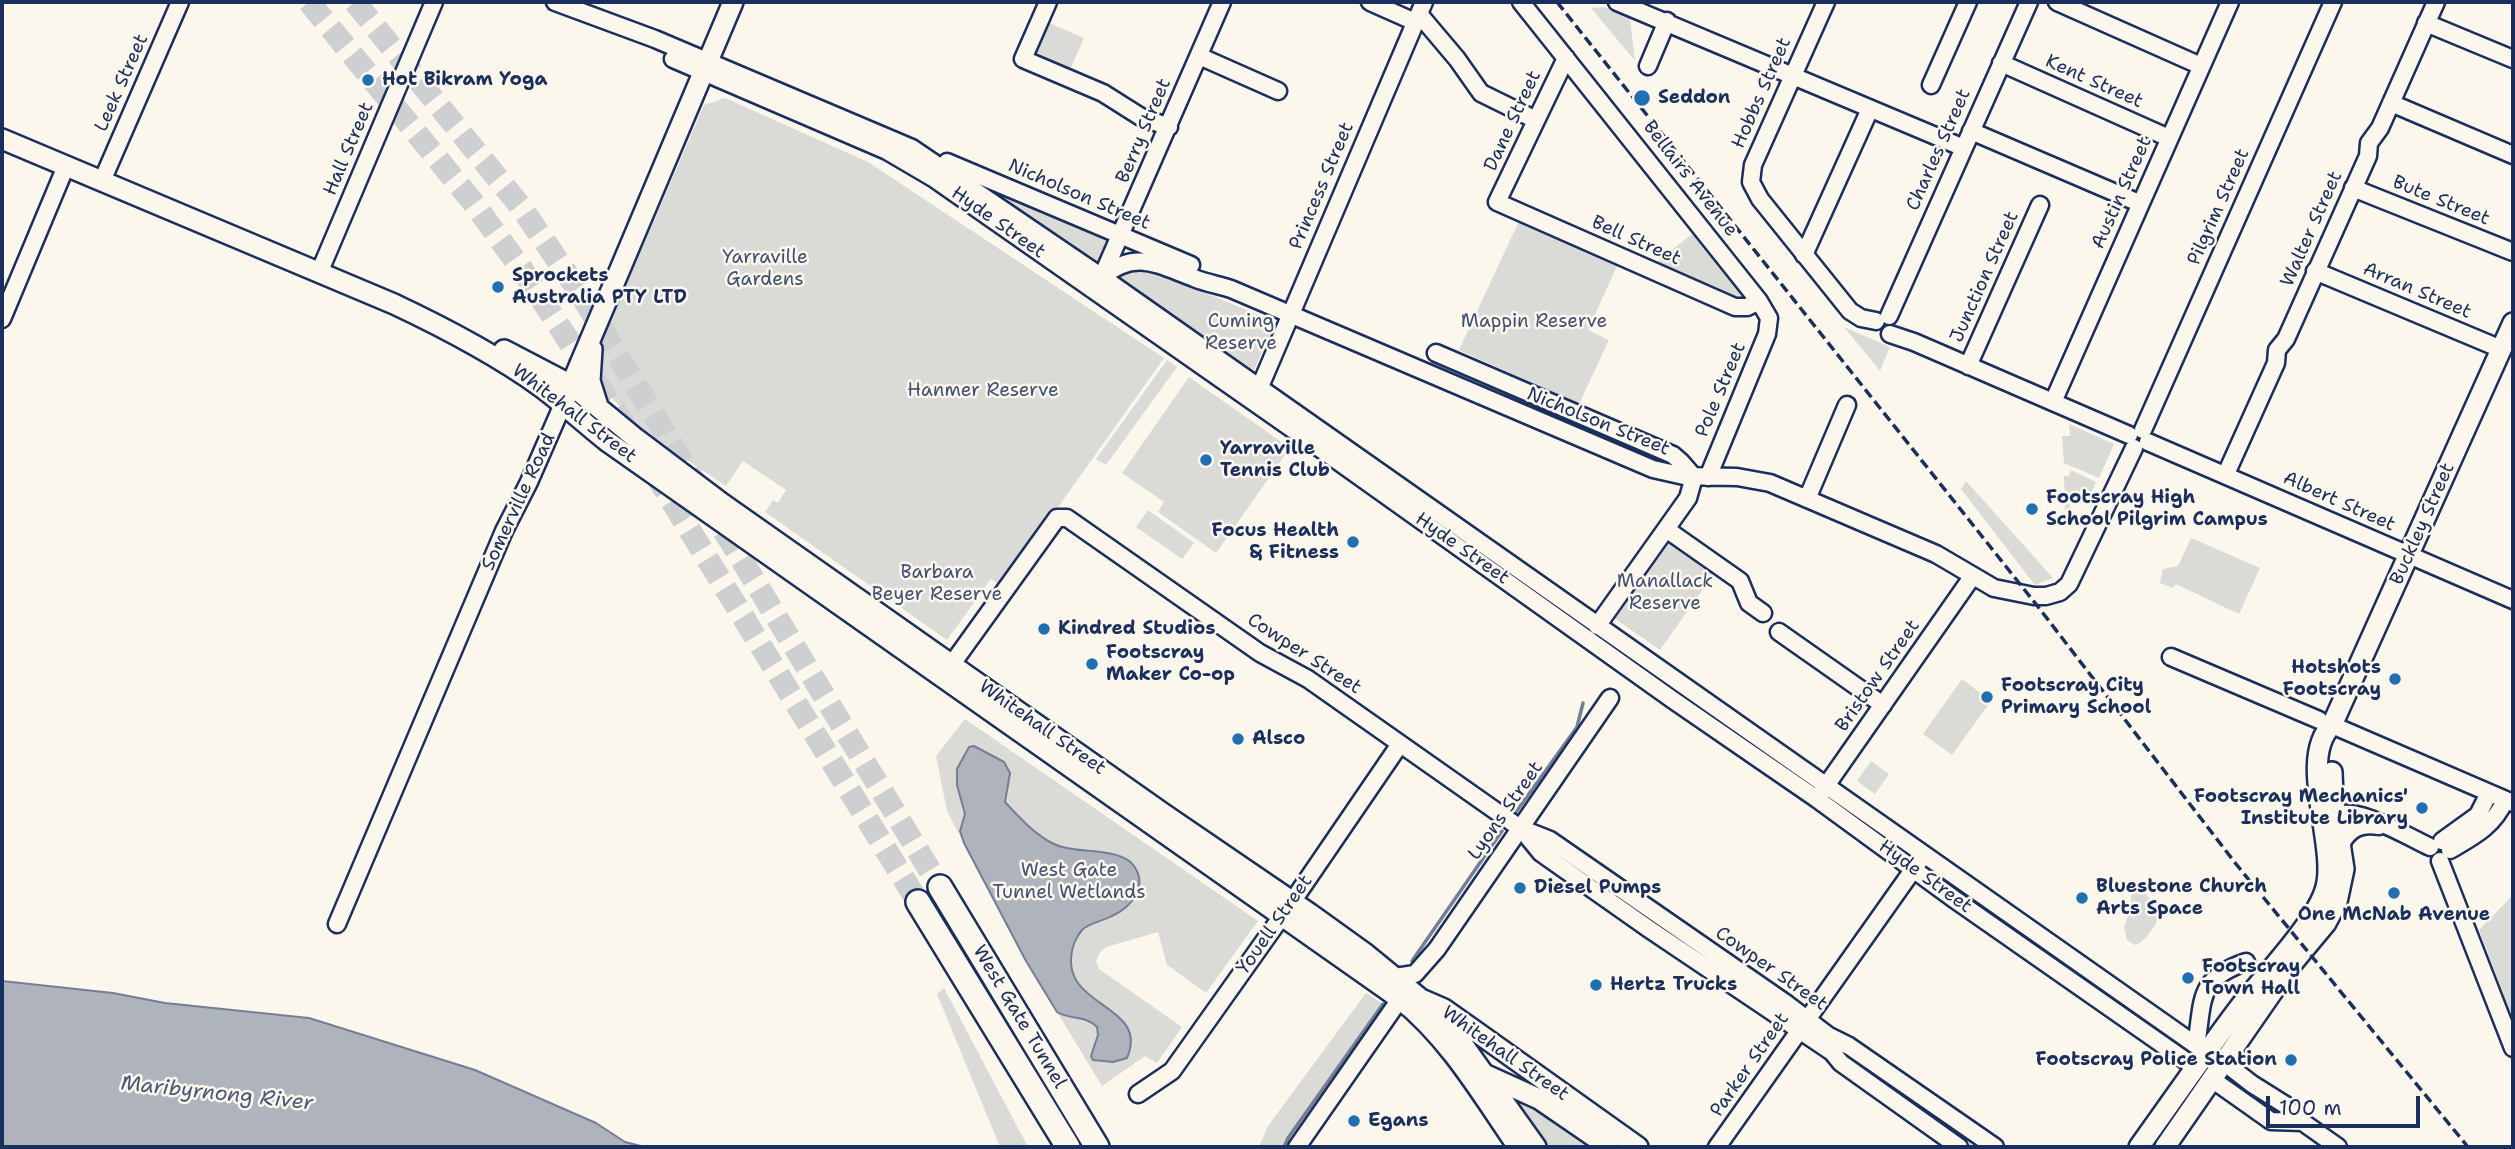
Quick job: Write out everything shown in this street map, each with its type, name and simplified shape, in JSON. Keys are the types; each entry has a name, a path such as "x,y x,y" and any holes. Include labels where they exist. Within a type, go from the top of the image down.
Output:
{"highway":[{"name":"West Gate Tunnel","path":"940,887 1097,1147"},
{"name":"West Gate Tunnel","path":"918,902 1068,1147"},
{"path":"1021,1074 1034,1109 1053,1147"}],"main road":[{"name":"Somerville Road","path":"563,404 733,2"},
{"name":"Whitehall Street","path":"2,139 505,350 571,385 634,437 948,671"},
{"name":"Buckley Street","path":"2200,1055 2315,910 2325,893 2333,844 2320,805 2319,754 2325,723 2408,555 2513,323"},
{"name":"Whitehall Street","path":"438,324 518,371 608,442 948,671 1287,909 1395,977 1422,999 1444,1009 1638,1147"},
{"path":"596,324 590,371 598,406"},
{"name":"Buckley Street","path":"2325,723 2335,817"},
{"path":"2165,1147 2286,973 2333,912 2344,876 2330,828 2335,817"},
{"name":"Whitehall Street","path":"1287,909 1400,999 1431,1027 1452,1053"},
{"path":"1422,999 1453,1031 1536,1147"},
{"path":"1452,1053 1466,1065 1485,1075"},
{"path":"1452,1053 1482,1092 1518,1147"},
{"path":"2139,1147 2200,1055"},
{"name":"Hyde Street","path":"2200,1055 2225,1063"},
{"name":"Hyde Street","path":"2200,1055 2213,1080"},
{"name":"Whitehall Street","path":"1485,1075 1539,1098 1609,1147"}],"street":[{"name":"Leek Street","path":"102,181 180,2"},
{"name":"Hall Street","path":"319,273 434,2"},
{"path":"1048,2 1023,60 1103,93 1142,117 1169,127"},
{"name":"Berry Street","path":"1098,283 1120,240 1222,2"},
{"path":"1370,2 1419,12 1481,93 1536,120"},
{"name":"Bellairs Avenue","path":"1521,2 1759,301 1769,318"},
{"path":"1621,2 1964,148"},
{"name":"Hobbs Street","path":"1826,2 1753,165 1751,182 1767,210 1850,311 1861,318 1887,325"},
{"path":"1931,85 1968,2"},
{"name":"Charles Street","path":"1887,325 2029,2"},
{"path":"2057,2 2201,66"},
{"name":"Austin Street","path":"2053,402 2230,2"},
{"name":"Pilgrim Street","path":"2038,596 2057,593 2069,584 2139,439 2333,2"},
{"name":"Walter Street","path":"2226,474 2276,363 2277,350 2286,339 2368,156 2369,143 2392,103 2436,2"},
{"name":"Hyde Street","path":"564,3 611,30 912,148 1098,283 1636,663 2200,1055"},
{"name":"Princess Street","path":"1256,395 1419,12"},
{"path":"1648,66 1667,21"},
{"path":"2426,23 2513,59"},
{"path":"1199,56 1278,91"},
{"name":"Dane Street","path":"1497,202 1566,58"},
{"name":"Kent Street","path":"2001,63 2169,138"},
{"name":"Hyde Street","path":"705,67 903,160 1098,283"},
{"path":"2392,103 2513,155"},
{"path":"1804,255 1870,108"},
{"path":"1971,131 2139,203"},
{"name":"Nicholson Street","path":"912,148 1120,240 1194,267 1226,288"},
{"path":"2,297 62,165"},
{"path":"2,320 62,165"},
{"name":"Bute Street","path":"2354,188 2513,252"},
{"name":"Bell Street","path":"1497,202 1735,307 1747,307 1759,301"},
{"name":"Junction Street","path":"1968,366 2039,205"},
{"path":"1120,240 1177,271"},
{"name":"Nicholson Street","path":"1098,283 1116,266 1132,261 1153,263 1226,288 1643,465 1666,473 1755,479 1936,554 1953,562 1972,577 1994,587 2038,596"},
{"name":"Arran Street","path":"2315,271 2501,349"},
{"name":"Pole Street","path":"1701,477 1767,334 1769,318"},
{"name":"Albert Street","path":"1887,325 1914,342 1968,366 2226,474 2513,600"},
{"path":"1436,353 1672,455 1701,477 1598,626"},
{"name":"Hyde Street","path":"1256,395 1598,626 1636,663"},
{"name":"Somerville Road","path":"337,924 504,531 563,404"},
{"path":"1807,499 1847,405"},
{"name":"Cowper Street","path":"948,671 1057,518 1064,517 1260,653 1308,679 1520,828 1550,840 1787,1004 1840,1063 1959,1147"},
{"path":"1666,529 1740,580 1749,603 1763,613"},
{"name":"Bristow Street","path":"1822,793 1972,577"},
{"path":"1779,632 1883,705"},
{"path":"2171,657 2509,802 2490,825 2441,850"},
{"name":"Lyons Street","path":"1395,977 1415,974 1437,949 1610,698"},
{"name":"Youell Street","path":"1138,1094 1172,1071 1400,744"},
{"path":"2441,850 2477,816 2489,793"},
{"path":"2335,817 2343,813 2370,817 2388,828 2441,850 2513,1048"},
{"path":"2333,844 2360,826 2388,828"},
{"name":"Hyde Street","path":"1919,862 2200,1055"},
{"name":"Parker Street","path":"1717,1147 1919,862"},
{"name":"Lyons Street","path":"1422,999 1425,975 1437,949"},
{"path":"2200,1055 2203,998 2209,985 2218,974 2246,962"},
{"path":"1297,1147 1400,999"},
{"name":"Cowper Street","path":"1804,1026 1849,1046 1995,1147"},
{"name":"Hyde Street","path":"2225,1063 2287,1106 2303,1122 2338,1147"},
{"name":"Hyde Street","path":"2213,1080 2271,1121 2303,1122"}],"green space":[{"path":"1605,7 1630,19 1635,61 1591,8"},
{"path":"1047,22 1084,38 1068,74 1032,58"},
{"path":"725,98 868,162 1164,358 1002,586 991,579 947,640 765,512 773,500 778,503 786,490 743,461 726,486 639,428 614,400 594,370 599,348 704,105"},
{"path":"979,181 1109,237 1098,261"},
{"name":"Mappin Reserve","path":"1519,221 1617,266 1588,330 1609,340 1579,404 1459,350"},
{"path":"1695,232 1745,296 1741,302 1654,264"},
{"name":"Cuming Reserve","path":"1139,265 1275,322 1254,370 1116,276"},
{"path":"1844,327 1890,347 1880,371"},
{"path":"1167,360 1177,367 1106,465 1096,459"},
{"name":"Yarraville Tennis Club","path":"1189,377 1290,448 1216,553 1158,512 1164,502 1122,473"},
{"path":"2069,424 2114,444 2099,478 2064,463 2062,436 2070,436"},
{"path":"2071,470 2096,482 2090,496 2083,492 2069,493 2070,510 2065,510 2064,476 2069,476"},
{"path":"1966,481 2053,578 2035,585 1961,489"},
{"path":"1148,510 1194,543 1182,559 1136,527"},
{"name":"Manallack Reserve","path":"1671,536 1717,569 1660,650 1614,618"},
{"path":"2191,538 2260,568 2239,614 2176,584 2173,588 2160,583 2163,569 2178,566"},
{"path":"1962,679 1991,701 1952,755 1923,734"},
{"name":"West Gate Tunnel Wetlands","path":"965,719 1258,921 1206,993 1167,965 1158,932 1106,947 1101,951 1096,961 1099,969 1182,1027 1157,1063 1145,1056 1102,1086 1026,961 947,811 936,756"},
{"path":"1871,761 1889,774 1875,794 1857,781"},
{"path":"2138,888 2152,902 2157,916 2156,924 2148,935 2135,945 2127,940 2124,928 2131,907 2131,894"},
{"path":"2513,895 2513,1019 2479,930"},
{"path":"944,988 1028,1147 1000,1147 937,994"},
{"path":"1366,993 1383,1004 1288,1137 1284,1147 1259,1147 1268,1126"},
{"path":"1883,1078 1984,1147 1967,1147 1877,1087 1876,1080"},
{"path":"1512,1093 1598,1147 1543,1147 1508,1097"}],"water":[{"path":"974,746 1004,762 1010,773 1005,802 1040,836 1063,847 1119,856 1134,866 1138,874 1136,895 1126,907 1080,933 1073,947 1071,967 1078,983 1089,995 1126,1026 1131,1040 1127,1058 1113,1062 1093,1060 1091,1056 1098,1035 1097,1027 1088,1021 1057,1012 1026,961 964,843 960,831 965,814 957,785 957,769 969,747"},
{"name":"Maribyrnong River","path":"2,981 113,993 165,1003 309,1018 475,1070 596,1123 625,1142 645,1147 2,1147"}],"waterway":[{"path":"1513,816 1577,727 1583,703"},
{"path":"1412,961 1502,831"},
{"path":"1284,1147 1383,1004"}],"tunnel":[{"path":"309,2 472,201 523,271 628,431"},
{"path":"355,2 521,207 580,293 940,887"},
{"path":"654,472 918,902"}],"railway":[{"path":"1557,2 2039,608 2236,864 2468,1147"}],"place":[{"name":"Hot Bikram Yoga","path":"368,80"},
{"name":"Seddon","path":"1642,98"},
{"name":"Sprockets Australia PTY LTD","path":"498,287"},
{"name":"Yarraville Tennis Club","path":"1206,460"},
{"name":"Footscray High School Pilgrim Campus","path":"2032,509"},
{"name":"Focus Health & Fitness","path":"1353,542"},
{"name":"Kindred Studios","path":"1044,629"},
{"name":"Footscray Maker Co-op","path":"1092,664"},
{"name":"Hotshots Footscray","path":"2395,679"},
{"name":"Footscray City Primary School","path":"1987,697"},
{"name":"Alsco","path":"1238,739"},
{"name":"Footscray Mechanics' Institute Library","path":"2422,808"},
{"name":"Diesel Pumps","path":"1520,888"},
{"name":"One McNab Avenue","path":"2394,893"},
{"name":"Bluestone Church Arts Space","path":"2082,898"},
{"name":"Footscray Town Hall","path":"2188,978"},
{"name":"Hertz Trucks","path":"1596,985"},
{"name":"Footscray Police Station","path":"2291,1060"},
{"name":"Egans","path":"1354,1121"}],"park label":[{"name":"Yarraville Gardens","path":"765,269"},
{"name":"Hanmer Reserve","path":"983,391"},
{"name":"Barbara Beyer Reserve","path":"937,584"}]}
